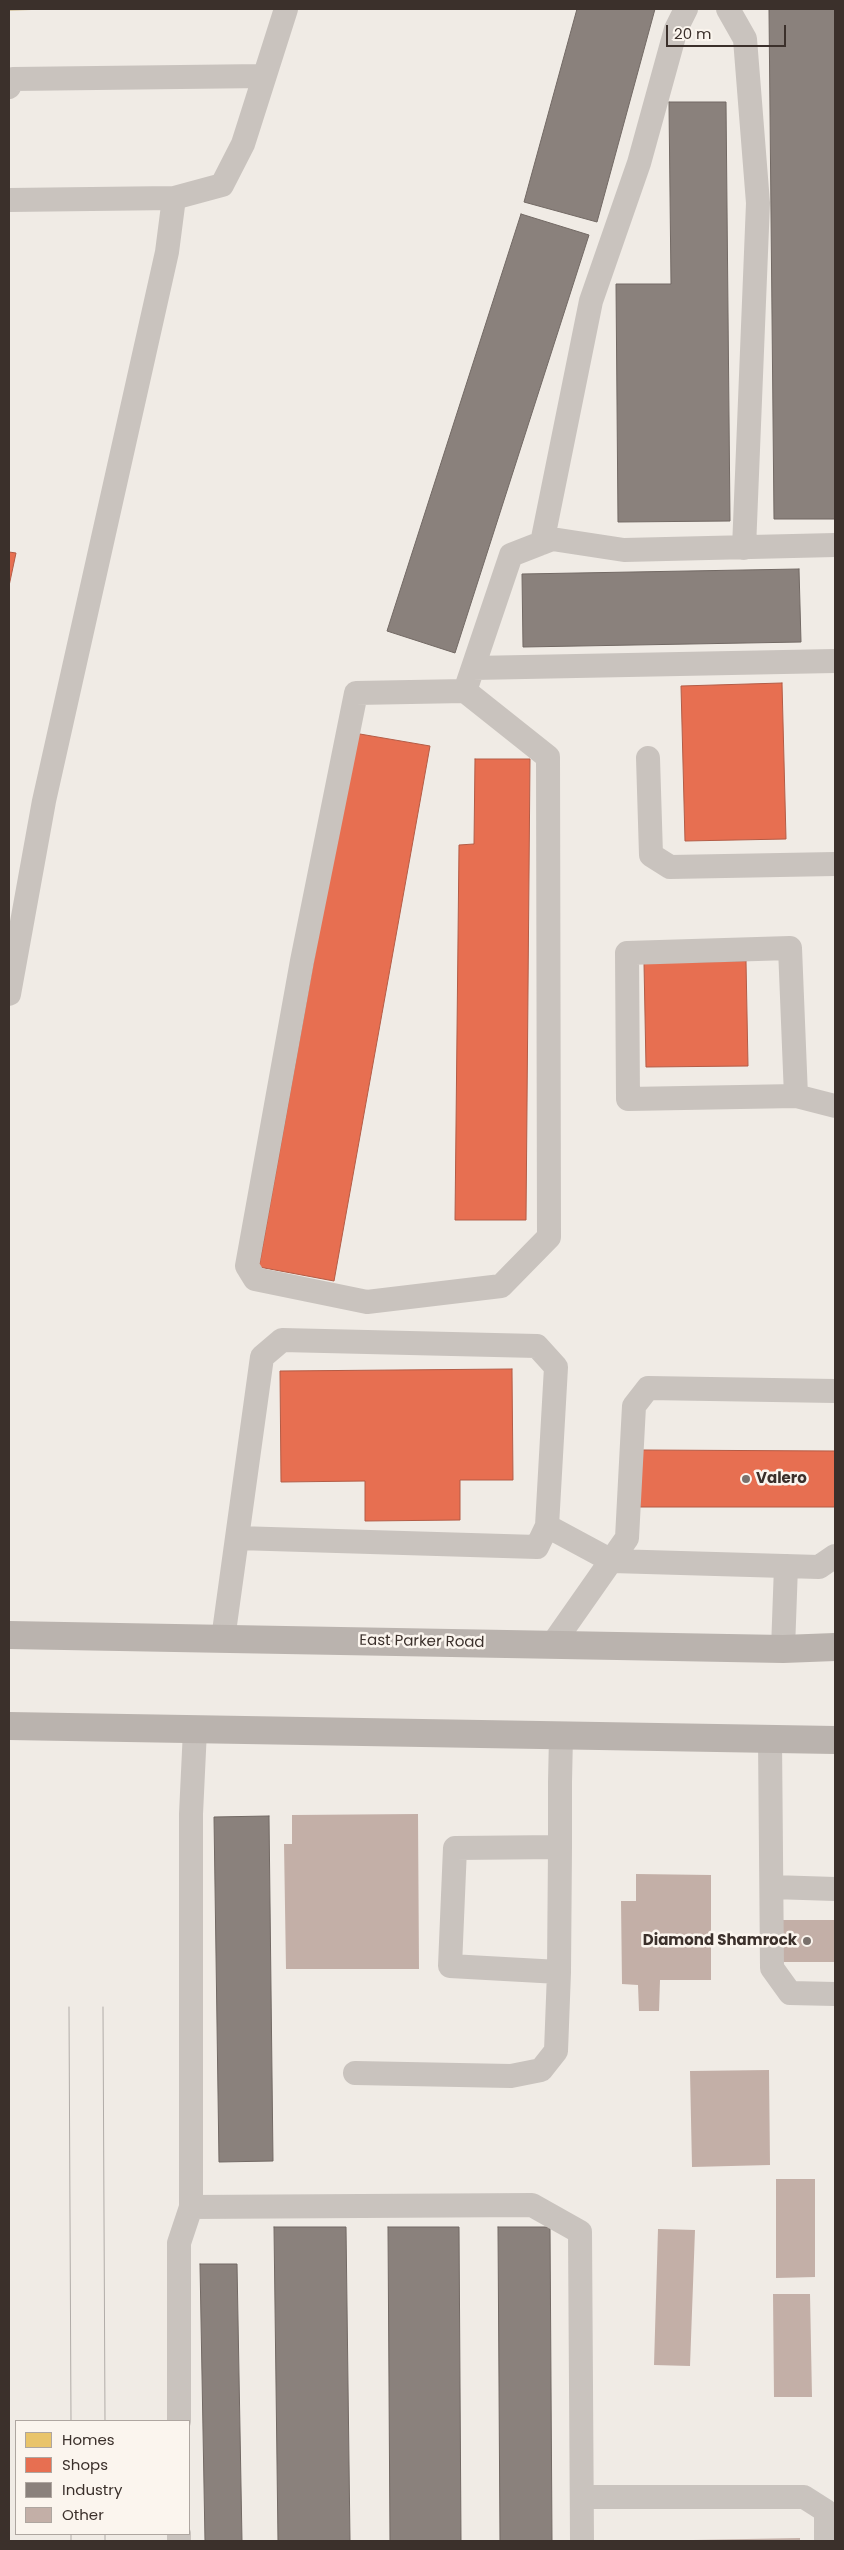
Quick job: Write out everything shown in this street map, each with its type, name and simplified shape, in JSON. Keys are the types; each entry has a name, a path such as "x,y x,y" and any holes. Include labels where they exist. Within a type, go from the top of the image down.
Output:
{"main road":[{"name":"East Parker Road","path":"9,1635 782,1649 835,1647"},
{"path":"9,1726 835,1740"}],"lane":[{"path":"9,200 174,198 222,185 243,144 286,9"},
{"path":"542,543 591,300 639,163 676,28 686,9"},
{"path":"728,9 746,39 758,203 744,548"},
{"path":"9,88 13,79 264,76"},
{"path":"9,994 44,801 168,252 174,198"},
{"path":"465,691 512,554 552,539 624,550 835,545"},
{"path":"473,668 835,661"},
{"path":"465,691 548,757 549,1237 501,1286 367,1302 255,1279 247,1266 302,961 356,694 465,691"},
{"path":"648,758 651,854 670,867 835,864"},
{"path":"796,1096 790,948 627,953 628,1099 796,1096 835,1106"},
{"path":"223,1639 262,1356 282,1340 537,1346 556,1367 548,1526 537,1547 238,1538"},
{"path":"552,1645 627,1538 634,1406 648,1388 835,1391"},
{"path":"548,1526 612,1560 819,1567 835,1556"},
{"path":"782,1649 786,1566"},
{"path":"179,2420 179,2243 191,2207 191,1814 195,1730"},
{"path":"355,2073 511,2076 541,2070 556,2051 559,1972 561,1736"},
{"path":"770,1739 772,1968 790,1993 835,1994"},
{"path":"559,1972 450,1966 454,1848 560,1847"},
{"path":"772,1887 835,1889"},
{"path":"191,2207 532,2205 580,2232 582,2541"},
{"path":"582,2497 804,2497 826,2511 826,2541"}],"building: Homes":[{"path":"9,9 54,9 9,10"}],"building: Shops":[{"path":"9,552 16,553 9,586"},
{"path":"782,683 786,839 685,841 681,686"},
{"path":"354,733 430,746 334,1281 259,1267"},
{"path":"475,759 530,759 526,1220 455,1220 459,845 474,844"},
{"path":"746,961 748,1066 646,1067 644,963"},
{"path":"512,1369 513,1480 460,1480 460,1520 365,1521 365,1481 281,1482 280,1371"},
{"path":"640,1450 835,1451 835,1507 640,1507"}],"building: Industry":[{"path":"577,9 655,9 597,222 524,202"},
{"path":"769,9 835,9 835,519 774,519"},
{"path":"669,102 726,102 730,521 618,522 616,284 671,284"},
{"path":"521,214 589,235 455,653 387,631"},
{"path":"799,569 801,642 523,647 522,574"},
{"path":"269,1816 273,2161 219,2162 214,1817"},
{"path":"274,2227 346,2227 350,2541 278,2541"},
{"path":"388,2227 459,2227 461,2541 390,2541"},
{"path":"498,2227 550,2227 552,2541 500,2541"},
{"path":"200,2264 237,2264 242,2541 205,2541"}],"building: Other":[{"path":"418,1814 419,1969 286,1969 284,1844 292,1844 292,1815"},
{"path":"636,1874 711,1875 711,1980 660,1980 659,2011 639,2011 638,1985 622,1984 621,1901 636,1901"},
{"name":"Diamond Shamrock","path":"779,1920 835,1920 835,1962 779,1962"},
{"path":"769,2070 770,2165 692,2167 690,2071"},
{"path":"776,2179 815,2179 815,2277 776,2278"},
{"path":"658,2229 695,2230 690,2366 654,2365"},
{"path":"773,2294 810,2294 812,2397 774,2397"},
{"path":"800,2538 800,2541 693,2541 693,2540"}],"tram line":[{"path":"69,2007 71,2420"},
{"path":"103,2007 105,2420"},
{"path":"71,2535 71,2541"},
{"path":"105,2535 105,2541"}],"place":[{"name":"Valero","path":"746,1479"},
{"name":"Diamond Shamrock","path":"807,1941"}]}
